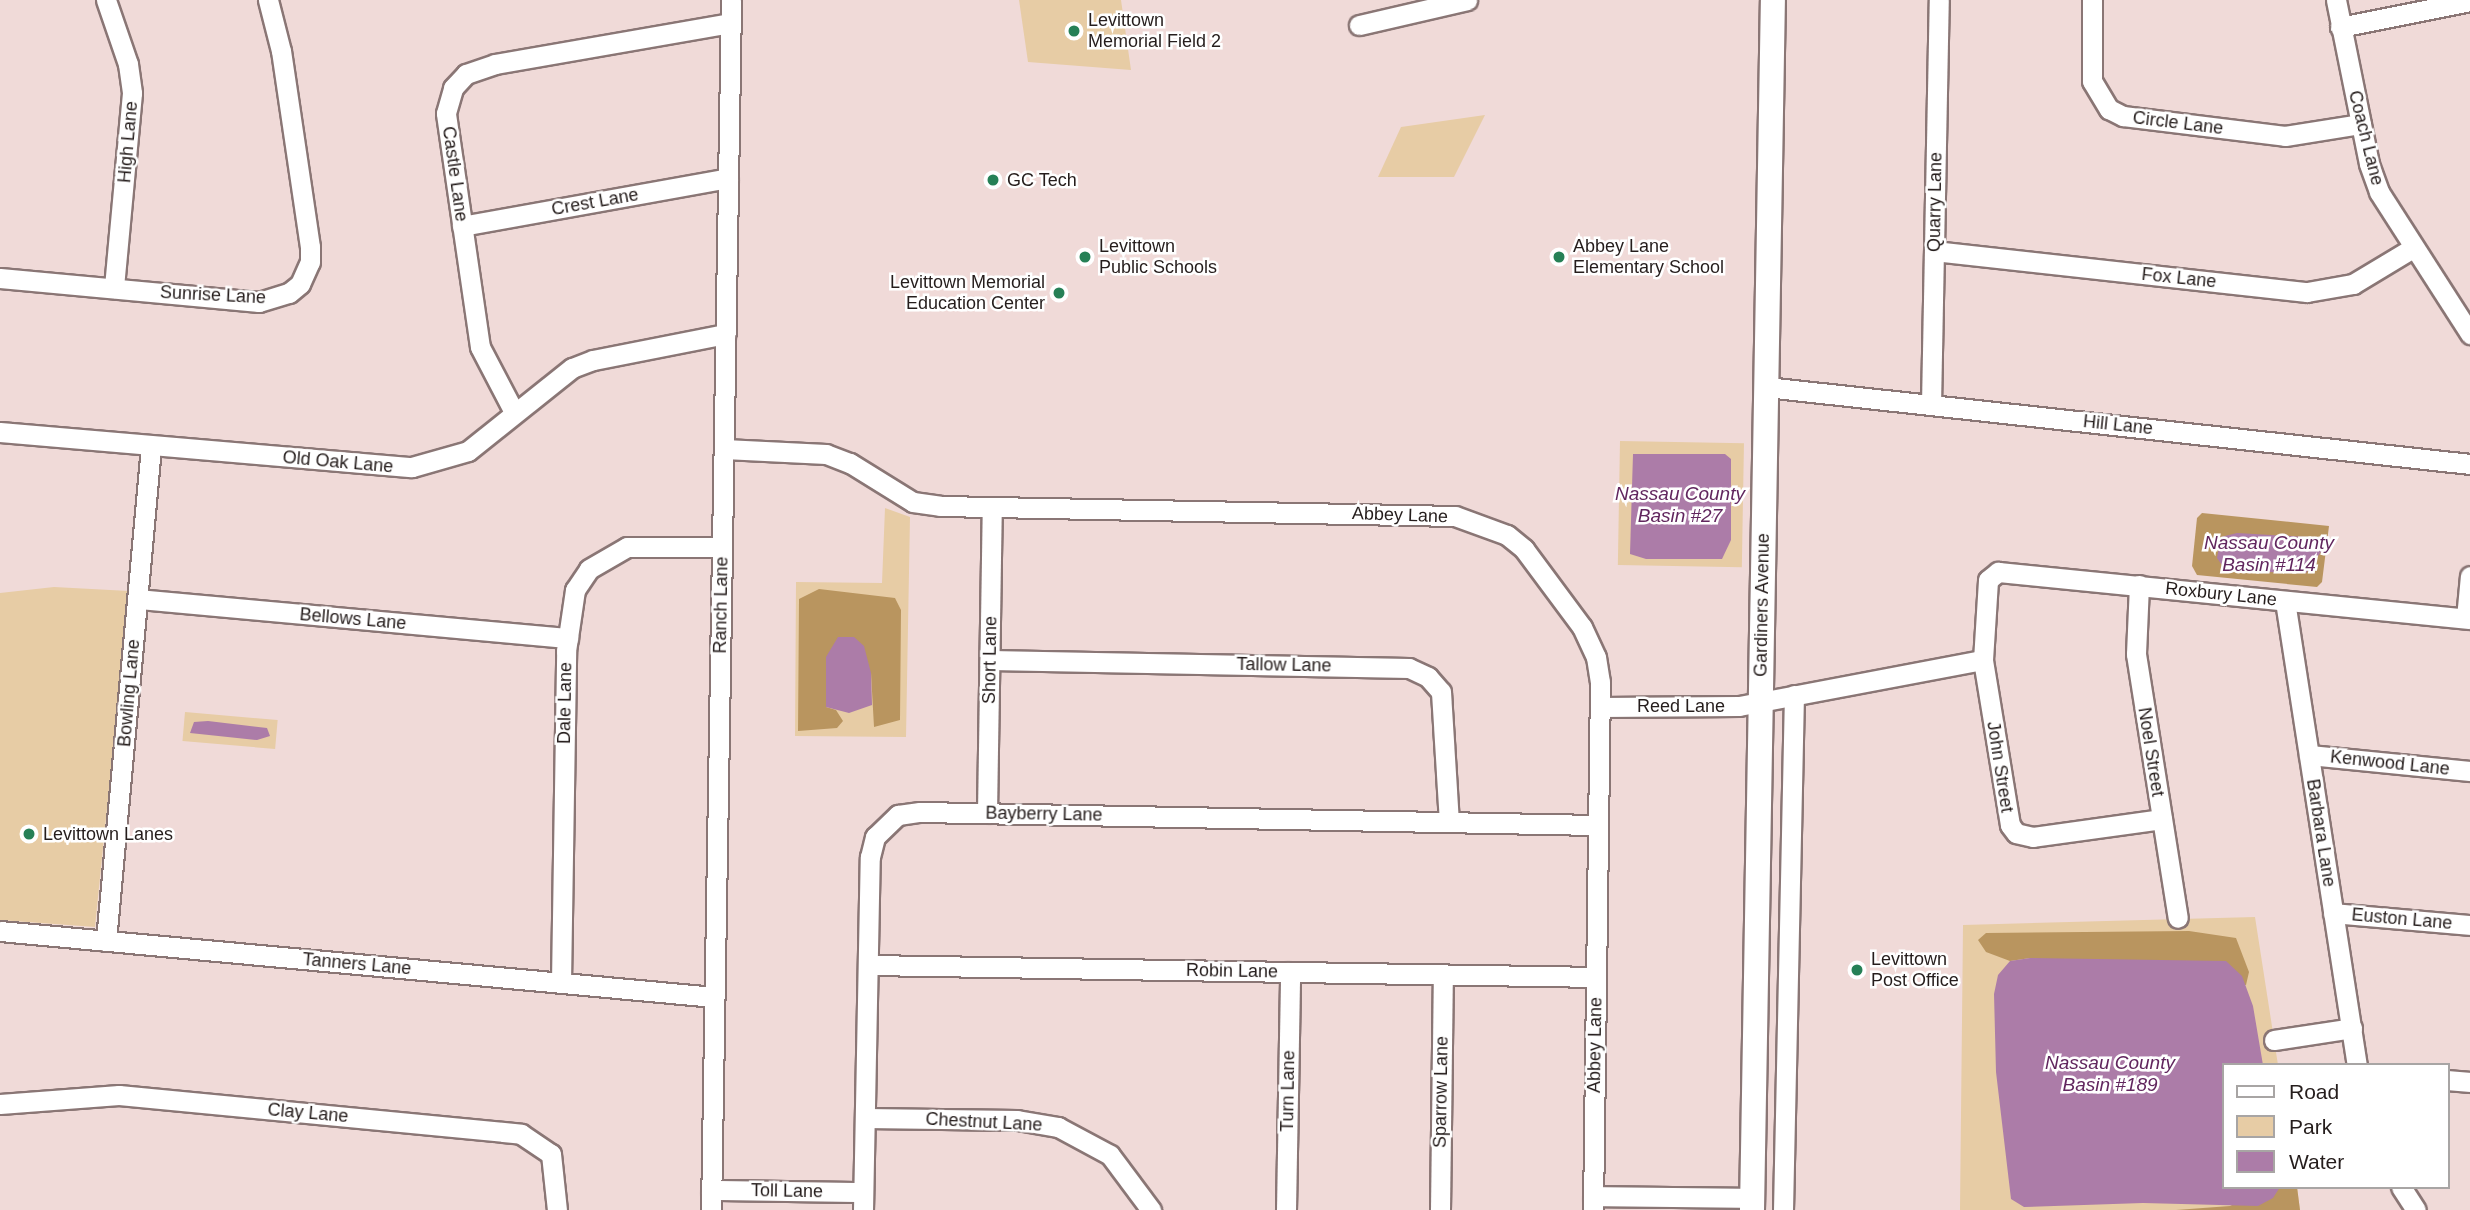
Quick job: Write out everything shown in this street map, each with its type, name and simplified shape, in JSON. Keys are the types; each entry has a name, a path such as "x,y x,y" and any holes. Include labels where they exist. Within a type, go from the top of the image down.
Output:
{"main road":[{"name":"Gardiners Avenue","path":"1752,1204 1773,0"}],"street":[{"name":"High Lane","path":"106,0 128,64 132,93 114,288"},
{"name":"Sunrise Lane","path":"0,278 260,302 289,293 307,272 310,247 281,51 268,0"},
{"name":"Ranch Lane","path":"711,1210 730,0"},
{"name":"Quarry Lane","path":"1931,405 1939,0"},
{"name":"Circle Lane","path":"2092,0 2092,81 2109,109 2123,116 2285,136 2361,124"},
{"name":"Coach Lane","path":"2336,0 2361,124 2379,192 2470,334"},
{"path":"1359,25 1462,1"},
{"path":"2340,27 2470,1"},
{"name":"Castle Lane","path":"514,412 480,347 446,113 453,88 466,74 495,64 730,23"},
{"name":"Crest Lane","path":"462,226 728,178"},
{"name":"Fox Lane","path":"1934,251 2307,292 2353,284 2413,248"},
{"name":"Old Oak Lane","path":"0,432 412,467 468,450 558,377 593,360 725,334"},
{"name":"Hill Lane","path":"1766,387 2470,464"},
{"name":"Bowling Lane","path":"106,941 151,446"},
{"name":"Abbey Lane","path":"724,449 826,454 850,463 887,490 913,502 992,507 1455,516 1486,526 1524,549 1582,627 1596,657 1601,707 1596,825 1593,1203"},
{"name":"Short Lane","path":"987,813 992,507"},
{"name":"Dale Lane","path":"561,982 568,638 575,590 589,569 607,554 639,545 722,547"},
{"name":"Roxbury Lane","path":"1987,593 1988,580 2005,572 2468,619"},
{"path":"2468,619 2470,576"},
{"name":"Noel Street","path":"2139,585 2136,654 2178,918"},
{"name":"John Street","path":"1987,593 1983,660 2005,808 2016,833 2053,835 2162,819"},
{"name":"Bellows Lane","path":"138,599 568,638"},
{"name":"Barbara Lane","path":"2285,601 2357,1063"},
{"name":"Tallow Lane","path":"990,660 1409,668 1428,677 1441,692 1449,821"},
{"path":"1760,701 1983,660"},
{"path":"1783,1210 1794,695"},
{"name":"Reed Lane","path":"1601,707 1739,706 1760,701"},
{"name":"Kenwood Lane","path":"2309,755 2470,771"},
{"name":"Bayberry Lane","path":"863,1201 870,857 885,824 898,815 920,811 1596,825"},
{"name":"Euston Lane","path":"2333,913 2470,925"},
{"name":"Tanners Lane","path":"0,931 714,997"},
{"name":"Robin Lane","path":"868,965 1596,977"},
{"name":"Turn Lane","path":"1286,1210 1290,972"},
{"name":"Sparrow Lane","path":"1440,1210 1443,974"},
{"path":"2274,1040 2351,1028"},
{"path":"2449,1080 2470,1082"},
{"name":"Clay Lane","path":"0,1104 119,1095 521,1134 551,1154 557,1210"},
{"name":"Chestnut Lane","path":"865,1118 1017,1120 1058,1127 1110,1155 1151,1210"},
{"path":"2402,1189 2416,1210"},
{"name":"Toll Lane","path":"711,1190 863,1201"},
{"path":"1593,1203 1752,1204"}],"green space":[{"name":"Levittown Memorial Field 2","path":"1019,0 1121,0 1131,70 1028,62"},
{"path":"1485,115 1454,177 1378,177 1401,127"},
{"name":"Nassau County Basin #27","path":"1620,441 1744,443 1742,567 1618,565"},
{"path":"885,508 910,517 906,737 795,736 796,582 882,583"},
{"path":"54,587 129,591 95,927 0,920 0,593"},
{"path":"185,712 278,720 275,749 182,741"},
{"name":"Nassau County Basin #189","path":"2255,917 2278,1063 2222,1063 2222,1189 2297,1189 2300,1210 1960,1210 1963,925"}],"shaded area":[{"path":"2202,513 2329,526 2322,582 2317,587 2197,575 2192,566 2197,518"},
{"path":"819,589 895,598 901,610 900,720 874,727 871,673 826,707 836,710 843,721 837,728 798,731 799,599"},
{"path":"2189,931 2236,938 2249,972 2246,985 2030,958 2010,961 1986,952 1978,940 1986,933"},
{"path":"2265,1189 2297,1189 2300,1210 2176,1210 2230,1206"}],"water":[{"name":"Nassau County Basin #27","path":"1633,454 1725,454 1731,459 1731,540 1722,559 1646,559 1630,554"},
{"name":"Nassau County Basin #114","path":"2237,533 2307,537 2318,540 2323,549 2306,573 2226,571 2217,558 2221,537"},
{"path":"838,637 854,637 864,646 871,673 872,705 849,713 826,707 826,657"},
{"path":"208,721 267,728 270,736 257,740 190,733 194,722"},
{"name":"Nassau County Basin #189","path":"2030,958 2226,961 2242,976 2253,1006 2263,1063 2222,1063 2222,1189 2279,1189 2273,1198 2258,1206 2143,1203 2024,1207 2011,1199 1996,1072 1994,994 1998,975 2010,961"}],"place":[{"name":"Levittown Memorial Field 2","path":"1074,31"},
{"name":"GC Tech","path":"993,180"},
{"name":"Levittown Public Schools","path":"1085,257"},
{"name":"Abbey Lane Elementary School","path":"1559,257"},
{"name":"Levittown Memorial Education Center","path":"1059,293"},
{"name":"Levittown Lanes","path":"29,834"},
{"name":"Levittown Post Office","path":"1857,970"}]}
